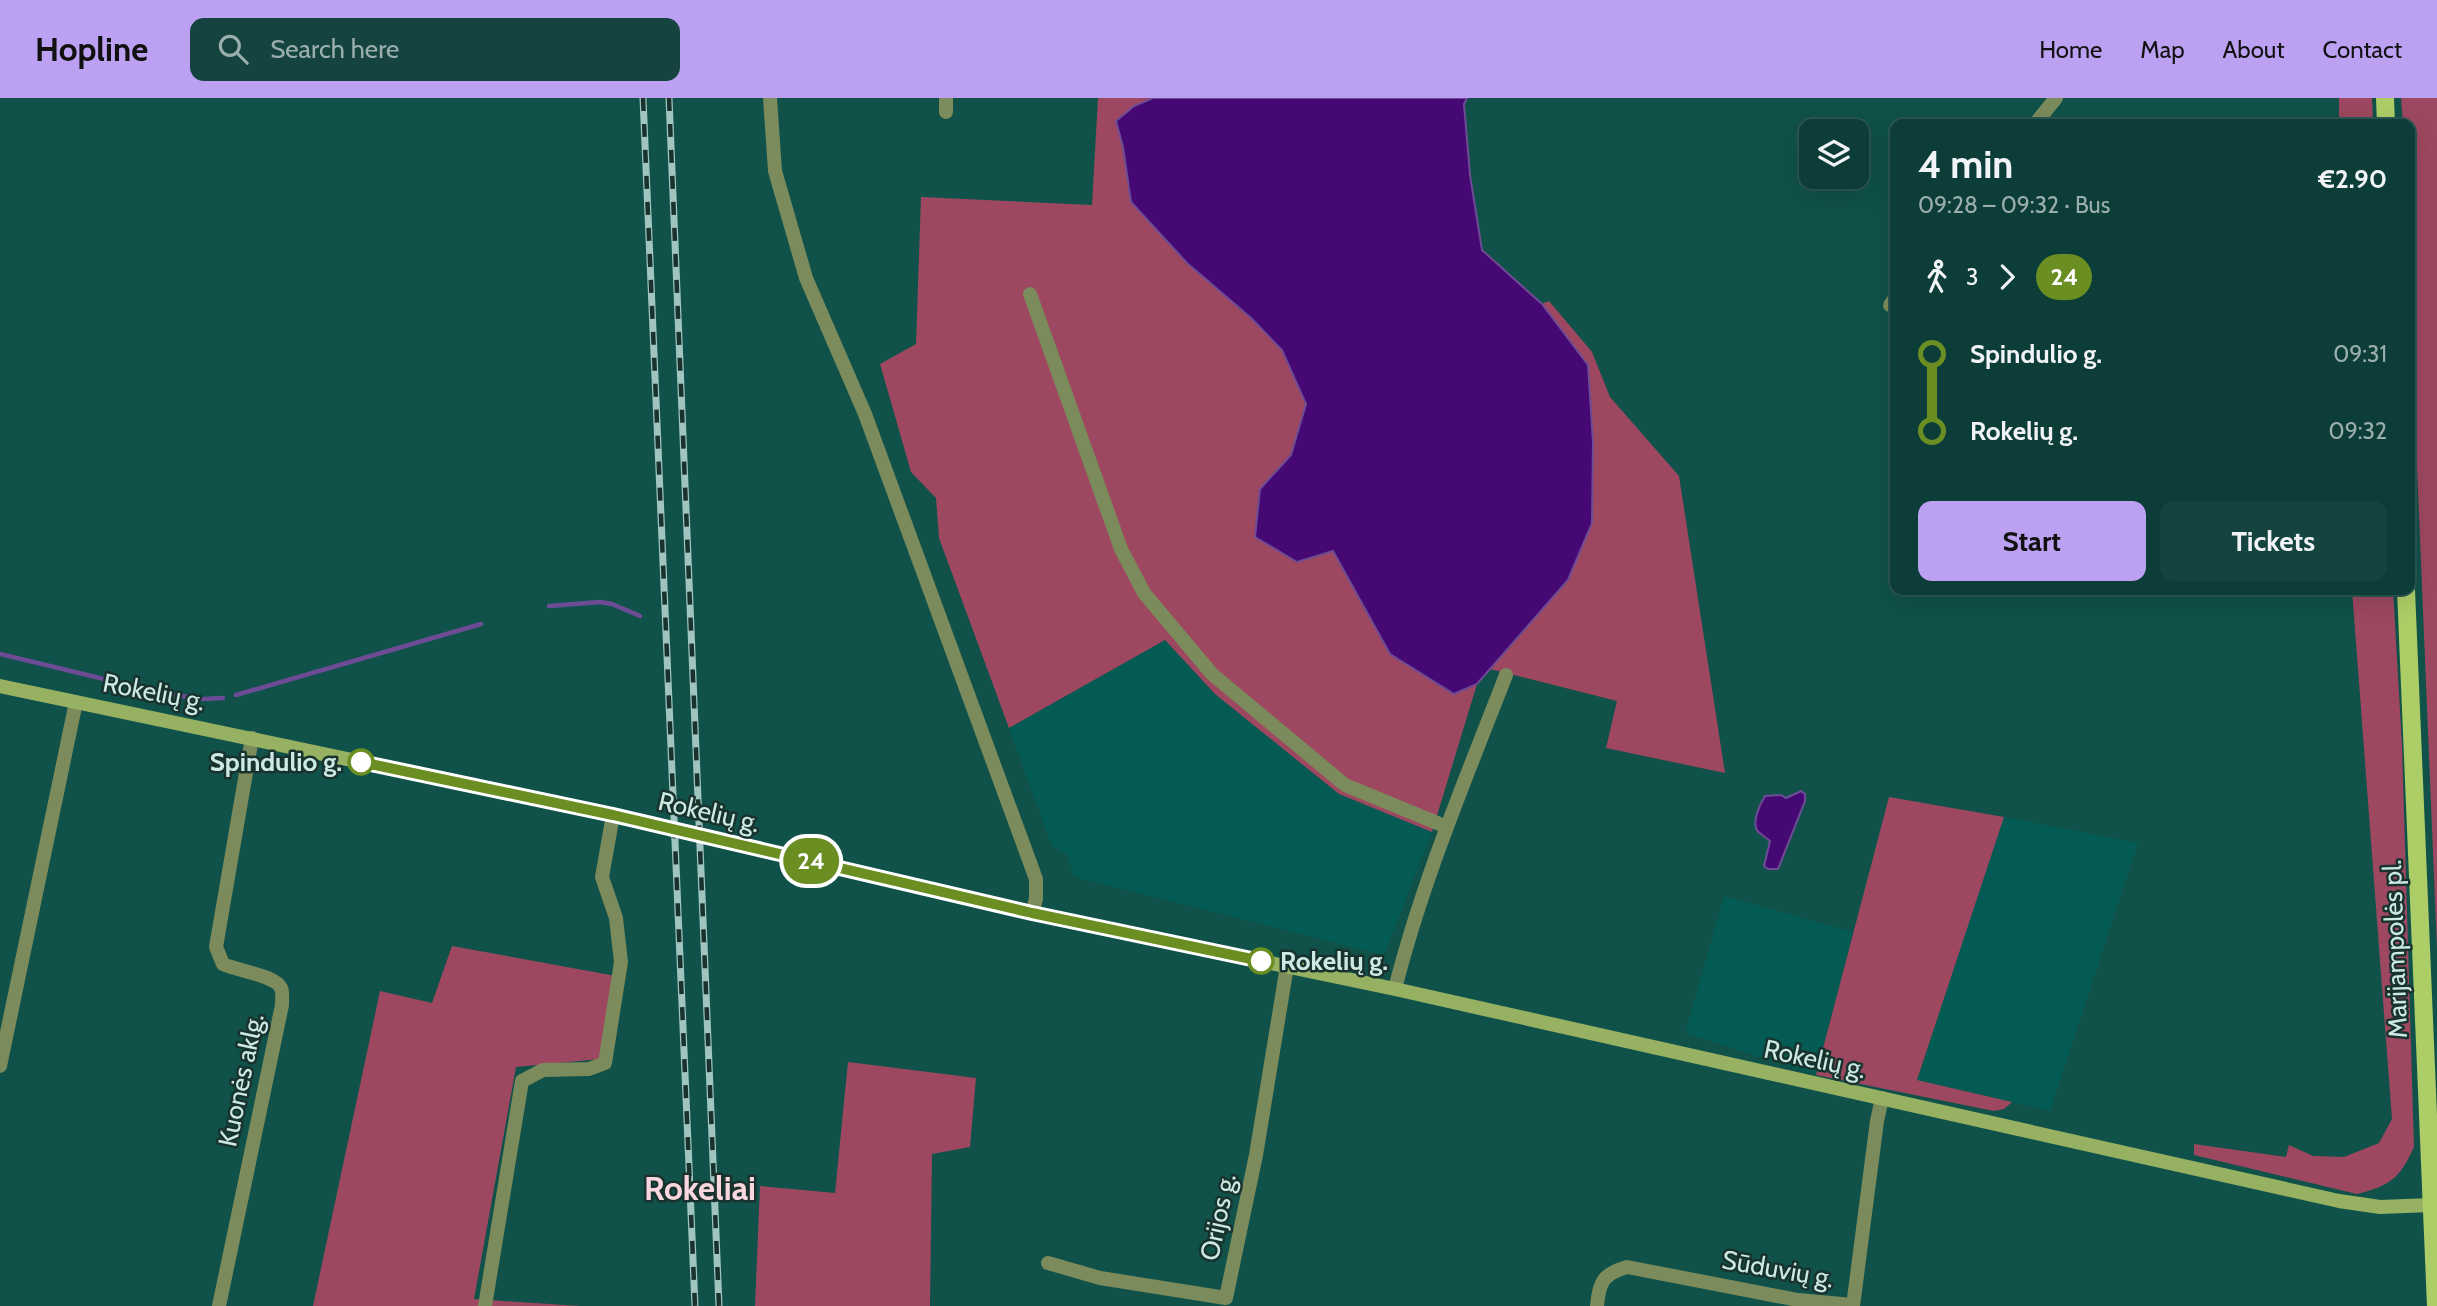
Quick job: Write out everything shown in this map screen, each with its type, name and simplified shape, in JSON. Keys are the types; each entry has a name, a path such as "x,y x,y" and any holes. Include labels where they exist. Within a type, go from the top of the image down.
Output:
{"main road":[{"path":"2385,98 2386,119"},
{"name":"Marijampolės pl.","path":"2406,595 2434,1185 2432,1205 2436,1306"},
{"name":"Rokelių g.","path":"0,686 613,815 1032,913 1395,989 2339,1201 2380,1207 2432,1205"}],"street":[{"path":"770,98 775,171 806,278 864,414 1036,879 1036,899 1032,913"},
{"path":"2039,119 2056,98"},
{"path":"1030,294 1121,550 1144,593 1212,674 1345,785 1447,827"},
{"path":"1395,989 1447,827 1506,675"},
{"path":"0,1066 76,702"},
{"name":"Kuonės aklg.","path":"219,1306 282,1005 281,988 272,978 237,971 223,964 216,947 252,738"},
{"path":"485,1306 522,1082 543,1070 589,1069 605,1063 621,962 617,918 602,877 613,815"},
{"name":"Orijos g.","path":"1048,1263 1100,1278 1226,1298 1256,1155 1287,966"},
{"name":"Sūduvių g.","path":"1597,1306 1598,1289 1605,1277 1627,1267 1798,1300 1853,1306 1882,1098"}],"shaded area":[{"path":"1098,98 1153,98 1134,106 1116,122 1123,147 1251,318 1282,351 1306,404 1291,455 1260,489 1333,551 1390,654 1454,694 1477,684 1432,832 1339,794 1215,694 1165,640 1009,728 939,538 936,498 911,472 880,364 916,344 921,197 1092,205"},
{"path":"1153,98 1467,98 1464,104 1470,175 1482,250 1542,304 1588,365 1593,442 1592,523 1568,580 1477,684 1454,694 1390,654 1333,551 1297,562 1255,537 1260,489 1291,455 1306,404 1282,350 1251,318 1187,263 1131,202 1123,147 1116,121 1134,106"},
{"path":"2339,98 2372,98 2373,119 2339,119"},
{"path":"2401,98 2437,98 2437,949 2415,418 2415,119 2403,119"},
{"path":"1549,301 1592,352 1610,397 1679,476 1725,773 1606,748 1617,701 1490,669 1568,580 1592,522 1593,442 1588,365 1542,304"},
{"path":"2352,595 2393,595 2402,745 2414,1147 2393,1179 2378,1188 2357,1194 2194,1155 2194,1144 2286,1157 2289,1145 2313,1156 2344,1157 2379,1143 2392,1119"},
{"path":"1165,640 1215,694 1339,794 1432,832 1384,955 1074,877 1067,854 1052,846 1009,728"},
{"path":"1801,791 1805,794 1805,801 1778,869 1768,869 1764,866 1770,841 1757,830 1756,817 1759,808 1765,796 1781,795 1786,798"},
{"path":"1889,797 2004,817 1917,1080 2012,1102 2004,1109 1994,1111 1816,1075"},
{"path":"2004,817 2138,843 2050,1111 1917,1080"},
{"path":"1724,896 1853,932 1816,1075 1685,1033"},
{"path":"452,946 616,976 600,1059 516,1067 474,1299 580,1306 313,1306 380,991 432,1003"},
{"path":"848,1062 976,1078 970,1147 932,1154 930,1306 755,1306 760,1186 835,1193"}],"waterway":[{"path":"549,606 600,602 640,616"},
{"path":"236,695 481,624"},
{"path":"0,654 166,694 203,699 223,698"}],"railway":[{"path":"643,98 695,1306"},
{"path":"669,98 719,1306"}],"bus line":[{"name":"24","path":"361,762 699,834 1032,913 1261,961"}],"place":[{"name":"Spindulio g.","path":"361,762"},
{"name":"Rokelių g.","path":"1261,961"}],"district":[{"name":"Rokeliai","path":"700,1188"}]}
